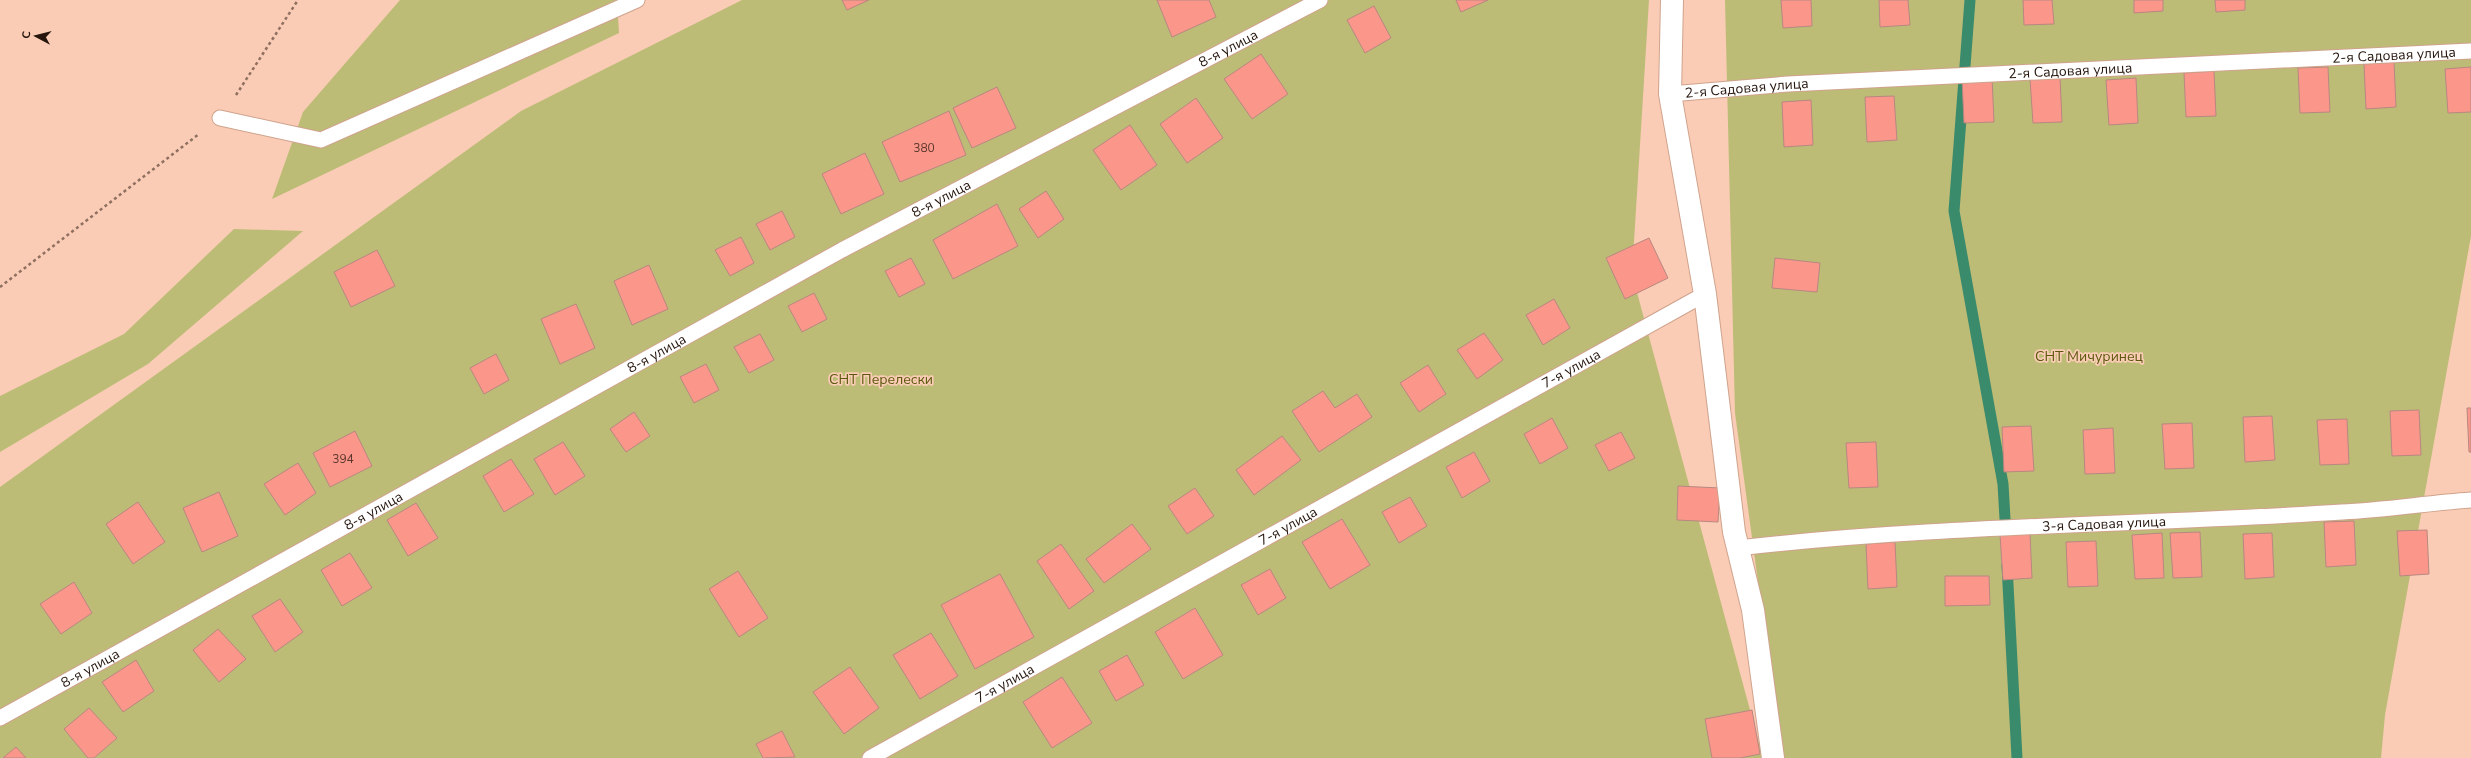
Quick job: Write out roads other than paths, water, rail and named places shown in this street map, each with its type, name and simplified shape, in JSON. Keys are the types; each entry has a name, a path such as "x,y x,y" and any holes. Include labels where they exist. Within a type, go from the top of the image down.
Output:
{"street":[{"path":"1672,0 1670,94 1705,294 1738,548 1752,610 1773,758"}],"lane":[{"path":"220,118 321,140 637,0"},
{"name":"8-я улица","path":"0,718 842,250 1320,0"},
{"name":"2-я Садовая улица","path":"1670,94 1788,84 2471,51"},
{"name":"7-я улица","path":"870,758 1705,294"},
{"name":"3-я Садовая улица","path":"1738,548 1825,538 1968,529 2343,512 2471,500"}],"waterway":[{"path":"1970,0 1954,211 2003,484 2006,536"},
{"path":"2007,565 2017,758"}],"park label":[{"name":"СНТ Мичуринец","path":"2089,356"},
{"name":"СНТ Перелески","path":"881,379"}]}
